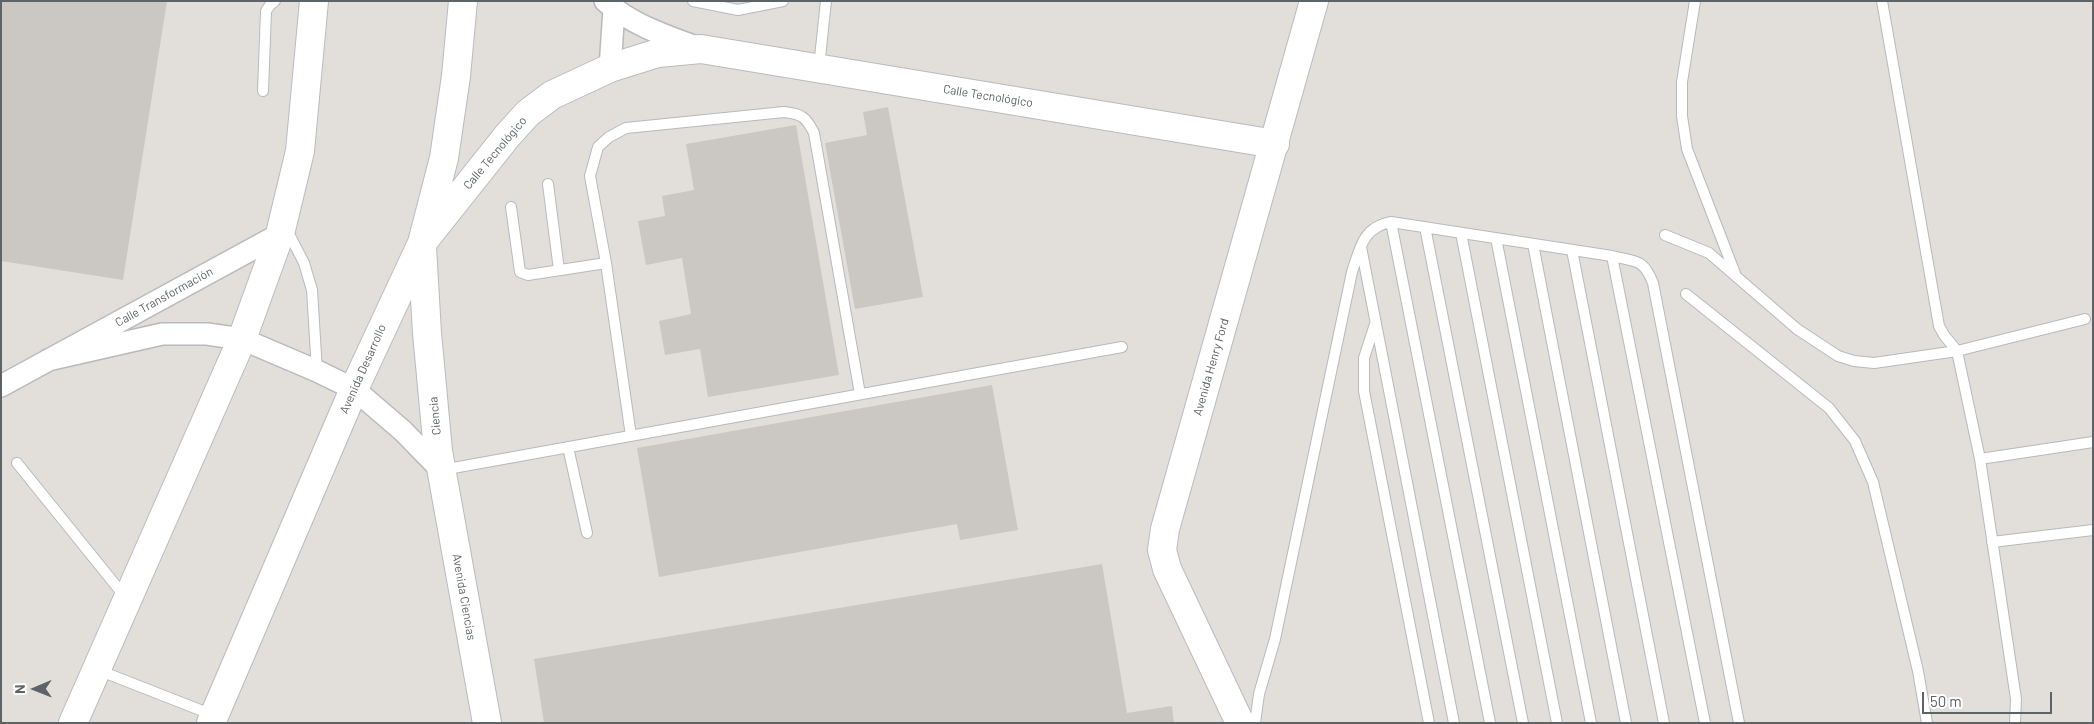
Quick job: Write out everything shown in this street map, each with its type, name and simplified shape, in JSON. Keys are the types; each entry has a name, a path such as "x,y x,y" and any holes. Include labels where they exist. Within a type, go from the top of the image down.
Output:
{"street":[{"path":"73,723 242,338 282,227 300,151 314,1"},
{"name":"Avenida Desarrollo","path":"212,719 354,389 422,243 444,158 456,76 463,1"},
{"name":"Avenida Henry Ford","path":"1240,723 1167,569 1162,550 1164,529 1314,1"},
{"name":"Calle Tecnológico","path":"610,5 610,68"},
{"name":"Calle Tecnológico","path":"610,5 651,30 701,49 1274,144"},
{"name":"Calle Tecnológico","path":"422,243 528,113 552,95 610,68 658,53 701,49"},
{"name":"Calle Transformación","path":"1,386 282,227"},
{"name":"Ciencia","path":"422,243 427,333 441,470"},
{"name":"Calle Transformación","path":"48,360 162,334 207,334 242,338 317,371"},
{"name":"Ciencia","path":"317,371 354,389 403,431 441,470"},
{"name":"Avenida Ciencias","path":"441,470 487,723"}],"lane":[{"path":"263,92 266,11 275,1"},
{"path":"693,1 738,10 783,1"},
{"path":"819,68 826,1"},
{"path":"1696,1 1682,82 1682,116 1687,149 1736,276"},
{"path":"1882,1 1939,326 1957,351 1980,459 2016,699 2015,723"},
{"path":"631,436 606,263 590,176 598,147 609,137 626,128 784,112 798,114 808,120 814,133 860,394"},
{"path":"548,184 559,270"},
{"path":"511,207 520,272 528,275 606,263"},
{"path":"1391,222 1490,723"},
{"path":"1255,723 1259,694 1275,639 1352,272 1360,246 1369,231 1382,223 1391,222 1612,256 1639,262 1648,268 1653,283 1739,723"},
{"path":"282,227 304,263 312,290 317,371"},
{"path":"1425,227 1523,723"},
{"path":"1461,233 1557,723"},
{"path":"1665,235 1709,253 1797,328 1838,356 1854,361 1874,363 1957,351 2085,319"},
{"path":"1496,238 1591,723"},
{"path":"1533,244 1626,723"},
{"path":"1360,246 1454,723"},
{"path":"1572,250 1664,723"},
{"path":"1612,256 1705,723"},
{"path":"1686,294 1829,408 1855,441 1873,482 1918,671 1927,723"},
{"path":"1375,323 1364,358 1364,391 1429,723"},
{"path":"441,470 1122,347"},
{"path":"1980,459 2093,442"},
{"path":"568,448 587,534"},
{"path":"16,463 127,599"},
{"path":"1992,542 2093,530"},
{"path":"96,669 212,719"}],"shaded area":[{"path":"1,1 2093,1 2093,723 1,723"}],"building":[{"path":"1,1 167,1 123,280 1,261"},
{"path":"888,107 923,297 855,309 825,143 867,135 863,112"},
{"path":"796,125 839,375 708,397 700,349 665,355 659,321 691,314 682,258 646,265 638,221 665,216 662,196 694,190 686,144"},
{"path":"992,385 1018,530 960,540 957,524 659,577 637,448"},
{"path":"1102,564 1127,713 1172,706 1174,723 544,723 534,659"}]}
